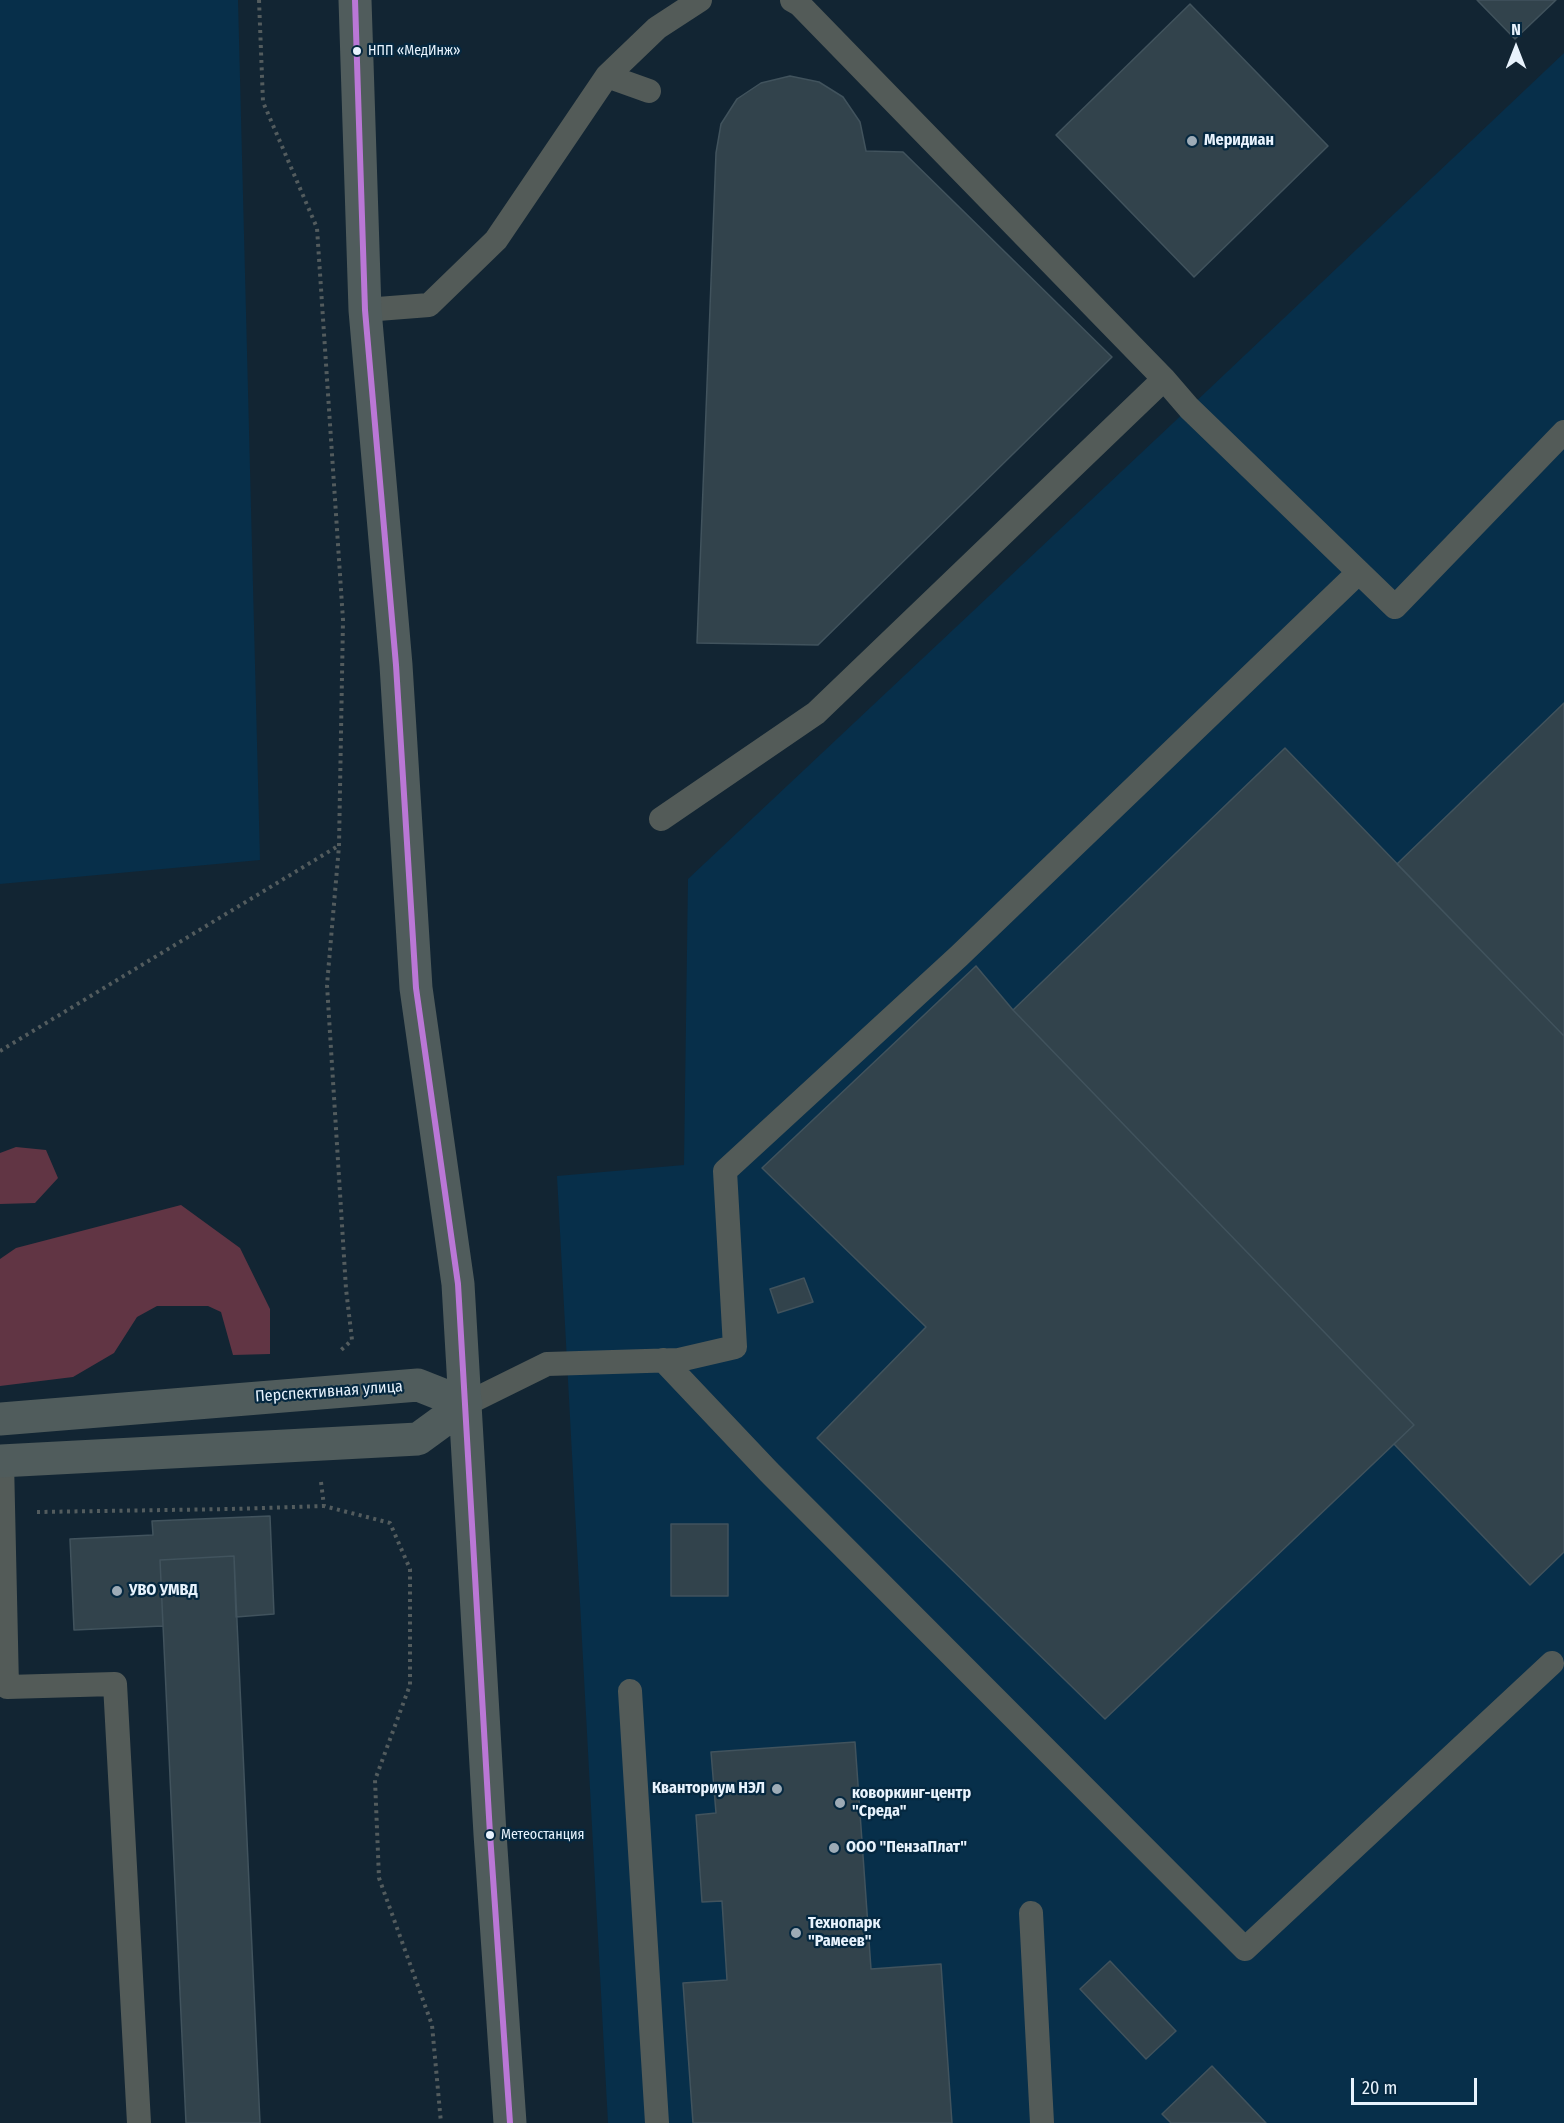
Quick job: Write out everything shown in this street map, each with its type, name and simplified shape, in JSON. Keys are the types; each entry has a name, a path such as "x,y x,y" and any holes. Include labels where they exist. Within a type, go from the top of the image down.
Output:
{"main road":[{"path":"355,0 365,310 396,665 416,988 458,1284 489,1822 510,2123"},
{"name":"Перспективная улица","path":"0,1419 418,1386 466,1404"},
{"path":"1,1461 418,1439 466,1404"}],"lane":[{"path":"365,310 429,305 438,297 496,240 608,76 657,28 700,0"},
{"path":"792,0 800,4 1164,379 1189,408 1395,607 1564,432"},
{"path":"608,76 649,91"},
{"path":"661,819 816,714 1164,379"},
{"path":"466,1404 547,1365 679,1360 735,1347 725,1171 959,956 1359,572"},
{"path":"663,1360 769,1472 1245,1949 1552,1663"},
{"path":"1,1461 7,1687 115,1684 139,2123"},
{"path":"630,1691 657,2123"},
{"path":"1032,1913 1042,2123"}],"path":[{"path":"259,0 263,102 317,228 343,620 339,846 327,985 346,1289 352,1340 336,1355"},
{"path":"0,1051 339,846"},
{"path":"318,1446 324,1506"},
{"path":"4,1512 324,1506 390,1523 410,1569 410,1685 375,1780 379,1878 432,2025 441,2123"}],"shaded area":[{"path":"0,0 238,0 260,860 0,884"},
{"path":"1564,53 1564,2123 608,2123 557,1176 684,1165 688,879"},
{"path":"16,1147 46,1150 58,1178 35,1203 0,1204 0,1153"},
{"path":"181,1205 240,1248 270,1309 270,1354 233,1355 221,1312 208,1306 157,1306 137,1317 114,1353 73,1377 0,1386 0,1259 16,1248"}],"building":[{"path":"1477,0 1556,0 1515,39"},
{"name":"Меридиан","path":"1190,4 1328,146 1194,277 1056,135"},
{"path":"790,76 819,82 843,97 860,122 866,151 903,152 1112,357 818,645 697,643 716,153 721,124 737,99 761,83"},
{"path":"1564,703 1564,1036 1397,864"},
{"path":"1285,748 1564,1036 1564,1552 1530,1585 1394,1444 1414,1425 1013,1010"},
{"path":"976,966 1013,1010 1414,1425 1105,1719 817,1438 926,1327 762,1168"},
{"path":"804,1278 813,1302 778,1313 770,1289"},
{"name":"УВО УМВД","path":"270,1516 274,1614 236,1617 234,1556 160,1560 163,1626 74,1630 70,1539 153,1535 152,1521"},
{"path":"671,1524 728,1524 728,1596 671,1596"},
{"path":"234,1556 260,2123 186,2123 160,1560"},
{"name":"Технопарк \"Рамеев\"","path":"855,1742 871,1969 941,1964 952,2123 693,2123 683,1983 727,1980 722,1901 702,1902 696,1815 716,1813 711,1752"},
{"path":"1110,1961 1176,2031 1146,2059 1080,1989"},
{"path":"1212,2066 1266,2123 1171,2123 1162,2114"}],"transit line":[{"path":"355,0 365,310 396,665 416,988 458,1284 490,1834 510,2123"}],"place":[{"name":"НПП «МедИнж»","path":"357,51"},
{"name":"Меридиан","path":"1192,141"},
{"name":"УВО УМВД","path":"117,1591"},
{"name":"Кванториум НЭЛ","path":"777,1789"},
{"name":"коворкинг-центр \"Среда\"","path":"840,1803"},
{"name":"Метеостанция","path":"490,1835"},
{"name":"ООО \"ПензаПлат\"","path":"834,1848"},
{"name":"Технопарк \"Рамеев\"","path":"796,1933"}]}
